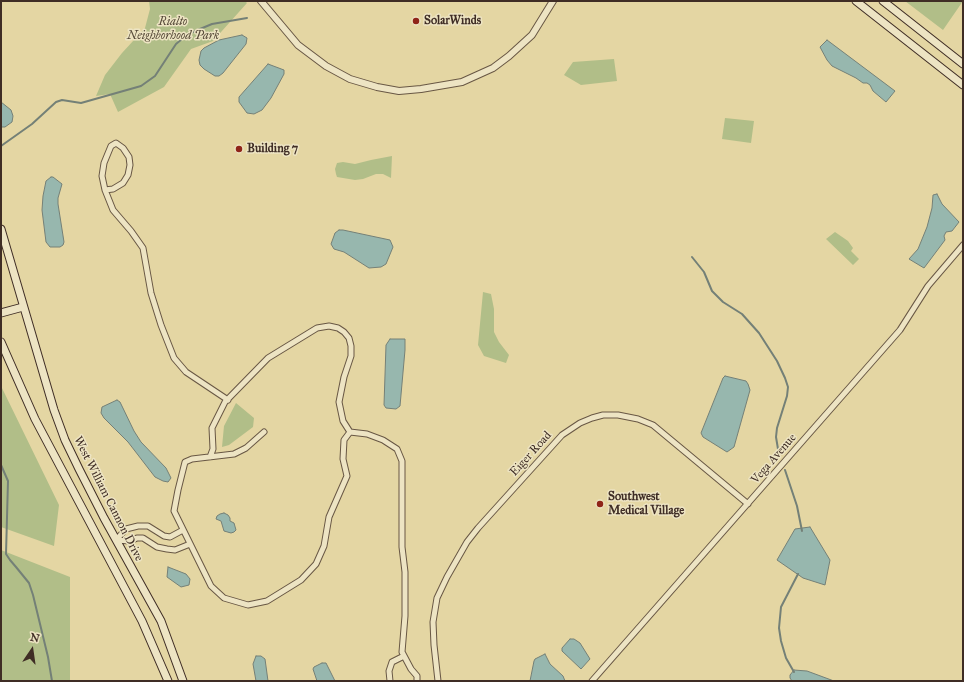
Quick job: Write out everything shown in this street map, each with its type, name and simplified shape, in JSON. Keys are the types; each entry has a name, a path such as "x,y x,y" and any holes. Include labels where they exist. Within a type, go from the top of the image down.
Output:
{"main road":[{"path":"856,1 963,85"},
{"path":"883,1 963,64"},
{"name":"West William Cannon Drive","path":"1,229 54,410 65,440 78,469 162,622 183,681"},
{"path":"1,313 23,307"},
{"path":"1,342 35,419 142,621 168,681"},
{"path":"102,545 116,540"}],"street":[{"path":"261,1 298,45 326,66 350,79 377,87 399,91 462,82 493,68 532,35 553,1"},
{"path":"105,190 113,189 123,183 128,175 130,165 129,157 123,148 116,143 111,146 104,163 102,176 105,190 113,210 143,248 151,293 161,325 174,358 186,372 228,400"},
{"name":"Vega Avenue","path":"592,681 900,330 928,286 963,245"},
{"path":"210,457 212,449 212,428 228,400 268,358 317,328 330,326 338,328 344,332 351,346 351,356 344,377 339,402 343,421 350,432"},
{"name":"Eiger Road","path":"438,681 433,622 437,598 447,577 478,528 562,435 580,423 603,415 618,415 638,419 653,425 660,429 748,504"},
{"path":"264,432 246,448 234,454 192,459 185,462 174,511 211,586 224,598 248,605 267,601 301,580 316,564 324,546 329,517 347,476 343,459 344,440 350,432"},
{"path":"350,432 367,434 383,440 397,449 402,461 402,547 405,572 405,616 402,652 411,669 417,676 417,681"},
{"path":"116,540 126,529 138,526 148,526 164,536 170,537 183,530"},
{"path":"116,540 130,541 136,538 143,538 157,547 175,550 190,544"},
{"path":"390,681 389,670 392,662 404,656"}],"green space":[{"name":"Rialto Neighborhood Park","path":"149,1 245,1 247,3 213,41 191,49 164,87 118,112 110,94 96,96 105,75 122,53 145,28 150,9"},
{"path":"905,1 963,1 943,30"},
{"path":"614,59 617,81 581,85 564,75 573,62"},
{"path":"725,118 754,121 751,143 722,139"},
{"path":"392,156 391,178 383,174 376,174 363,179 355,180 337,177 335,169 337,163 343,162 355,164"},
{"path":"835,232 848,241 853,248 851,251 859,259 853,265 826,239"},
{"path":"483,292 491,294 494,309 494,332 499,342 509,355 506,363 484,356 478,345"},
{"path":"1,386 59,505 54,546 1,527"},
{"path":"236,403 254,418 253,427 229,445 222,447 224,426"},
{"path":"1,550 70,577 70,681 1,681"}],"water":[{"path":"242,35 247,38 246,44 219,76 215,76 200,65 199,60 201,51 204,48 219,40"},
{"path":"827,40 895,91 886,102 873,91 867,83 863,83 832,66 820,47"},
{"path":"268,64 284,70 284,74 271,98 262,110 254,114 247,113 239,102 239,97"},
{"path":"1,102 11,110 13,116 12,122 5,127 1,127"},
{"path":"51,177 62,184 58,204 64,242 60,247 50,247 46,242 42,210 43,196 46,181"},
{"path":"937,194 942,204 959,222 952,231 946,232 944,236 945,240 924,268 909,259 918,249 927,227 932,208 933,195"},
{"path":"339,230 390,240 393,247 386,264 381,267 369,268 344,252 334,249 331,244 335,233"},
{"path":"390,339 405,339 400,406 396,409 386,408 384,405 386,345"},
{"path":"725,376 746,381 750,390 734,447 727,452 703,437 701,433"},
{"path":"117,400 120,402 141,442 166,468 171,478 168,482 155,477 128,442 104,418 101,413 102,407"},
{"path":"224,513 228,515 230,521 234,523 236,530 234,532 231,533 224,531 221,521 216,519 217,516"},
{"path":"810,527 830,560 825,585 803,578 777,560 795,529"},
{"path":"168,567 186,574 190,579 189,585 181,587 167,577"},
{"path":"570,639 574,639 580,643 590,659 581,669 562,651 562,648"},
{"path":"545,654 550,664 563,676 565,681 530,681 535,659"},
{"path":"256,656 261,656 265,659 268,681 256,681 253,664"},
{"path":"322,663 326,663 335,681 317,681 313,669"},
{"path":"794,670 807,671 834,681 792,681 790,675"}],"waterway":[{"path":"1,146 32,124 56,102 62,100 81,103 141,86 155,76 176,44 188,34 212,24 247,18"},
{"path":"692,257 704,272 712,291 723,302 742,314 759,333 777,361 785,378 788,387 787,396 777,428 776,437 779,455"},
{"path":"1,465 8,481 6,554 29,583 48,657 52,681"},
{"path":"785,470 797,506 802,531"},
{"path":"794,672 786,658 779,628 781,607 798,574"}],"place":[{"name":"SolarWinds","path":"416,21"},
{"name":"Building 7","path":"239,149"},
{"name":"Southwest Medical Village","path":"600,504"}]}
